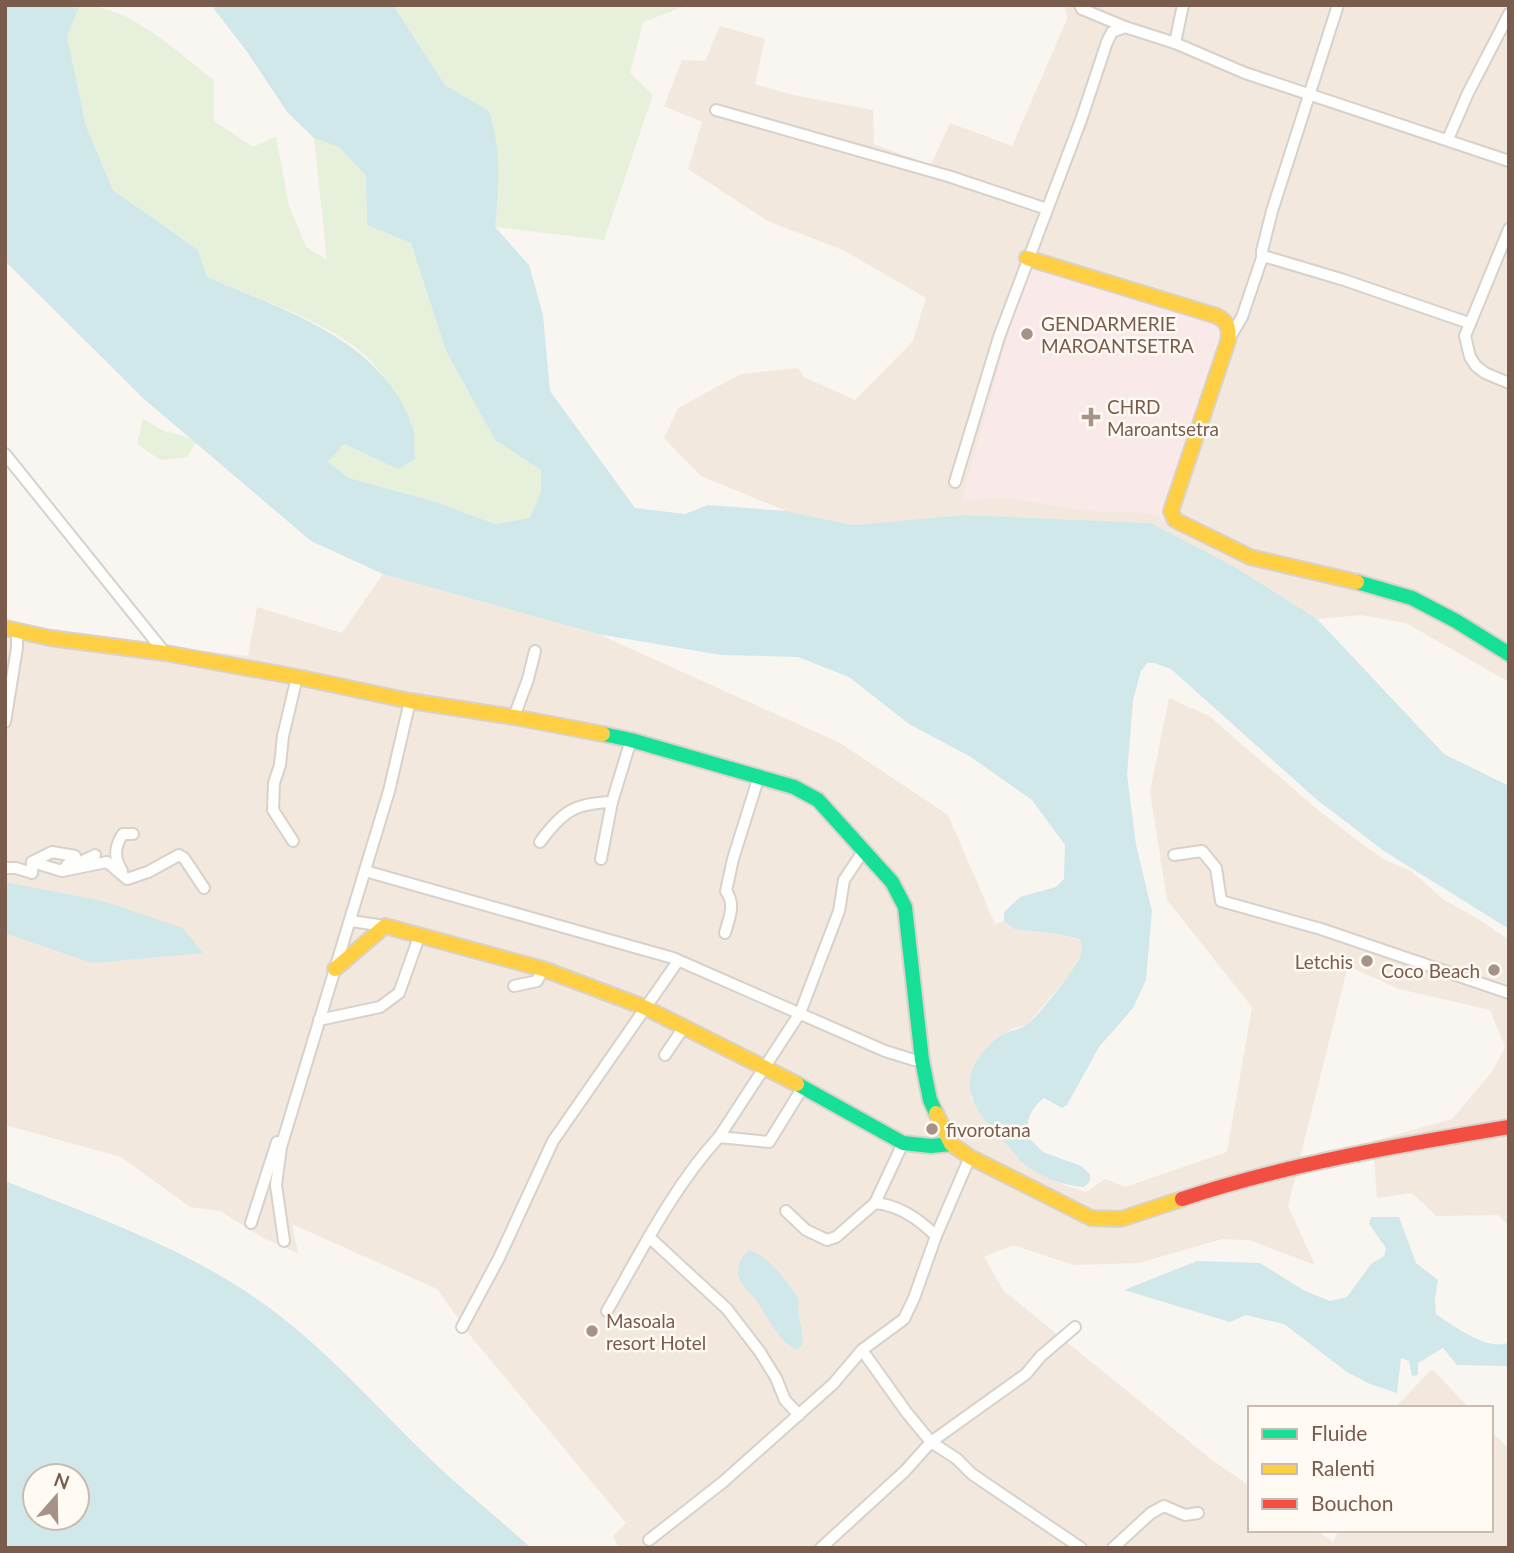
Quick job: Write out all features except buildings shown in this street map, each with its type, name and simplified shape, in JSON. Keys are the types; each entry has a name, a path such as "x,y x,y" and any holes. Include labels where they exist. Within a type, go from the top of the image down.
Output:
{"main road":[{"path":"1027,258 1226,321 1229,327 1228,341 1171,511 1172,516 1202,535 1250,557 1334,575 1412,598 1509,653"},
{"path":"11,630 165,653 410,701 514,717 631,740 794,787 818,800 892,882 905,907 922,1060 930,1100 951,1144 970,1157 1091,1218 1121,1219 1211,1189 1268,1175 1402,1145 1509,1127"},
{"path":"335,969 385,926 543,969 644,1007 803,1087 903,1143 931,1146 951,1144"}],"street":[{"path":"1080,5 1082,9 1125,27 1175,43 1245,73 1509,161"},
{"path":"1175,43 1183,5"},
{"path":"1228,341 1242,317 1262,258 1272,211 1338,5"},
{"path":"1448,139 1468,93 1509,14"},
{"path":"955,482 999,337 1082,120 1107,42 1112,33 1125,27"},
{"path":"716,110 948,176 1047,209"},
{"path":"1509,229 1465,336 1469,356 1485,373 1509,383"},
{"path":"1262,258 1276,258 1469,323"},
{"path":"5,454 165,653"},
{"path":"5,722 17,648 11,630"},
{"path":"514,717 528,679 534,651"},
{"path":"293,841 273,810 274,783 297,677"},
{"path":"284,1241 276,1185 281,1147 389,791 410,701"},
{"path":"601,859 612,802 631,740"},
{"path":"725,933 732,910 732,899 726,891 759,776"},
{"path":"540,842 568,810 612,802"},
{"path":"127,879 116,861 117,843 122,834 133,834"},
{"path":"607,1311 649,1237 704,1154 719,1137 800,1013 839,911 844,880 864,850"},
{"path":"1174,855 1202,851 1216,868 1221,901 1321,929 1509,993"},
{"path":"32,862 52,852 75,856 62,871"},
{"path":"62,871 94,855"},
{"path":"127,879 148,872 178,855 184,858 204,888"},
{"path":"32,862 62,871 107,862 127,879"},
{"path":"5,868 32,873 32,862"},
{"path":"365,871 678,961 885,1051 922,1060"},
{"path":"351,920 385,926"},
{"path":"319,1020 380,1007 399,993 419,937"},
{"path":"462,1327 499,1258 553,1140 678,961"},
{"path":"514,986 537,981 543,969"},
{"path":"665,1055 684,1027"},
{"path":"719,1137 769,1142 803,1087"},
{"path":"251,1223 276,1144 295,1105"},
{"path":"786,1211 806,1230 827,1240 836,1237 875,1203 903,1143"},
{"path":"649,1540 723,1482 833,1384 862,1350 904,1319 970,1157"},
{"path":"875,1203 914,1217 936,1236"},
{"path":"649,1237 727,1309 760,1352 785,1400 799,1415"},
{"path":"821,1548 875,1499 931,1442 1026,1374 1041,1356 1075,1327"},
{"path":"862,1350 931,1442 957,1459 972,1474 1059,1530 1081,1548"},
{"path":"1113,1548 1151,1513 1164,1506 1185,1515 1198,1513"}],"shaded area":[{"path":"1065,5 1509,5 1509,682 1406,623 1361,615 1317,619 1233,566 1151,523 964,515 853,525 786,511 701,476 664,438 678,408 741,374 798,368 804,377 855,400 913,341 926,298 845,251 768,221 688,169 702,122 664,106 682,60 705,61 720,26 765,39 755,84 793,95 873,110 874,144 931,165 950,123 1012,146 1067,19"},
{"name":"CHRD Maroantsetra","path":"1028,264 1220,322 1223,336 1165,519 1147,513 1088,511 1005,498 961,501"},
{"path":"383,574 598,634 840,743 948,815 995,924 1004,921 1014,929 1059,934 1081,941 1082,952 1068,976 1027,1025 1014,1028 996,1039 978,1059 970,1097 994,1133 1023,1164 1066,1186 1086,1192 1105,1179 1125,1187 1227,1152 1252,1007 1167,900 1150,792 1169,698 1209,716 1318,810 1362,844 1385,860 1411,871 1443,899 1509,940 1509,1226 1498,1215 1436,1216 1412,1193 1377,1198 1373,1141 1452,1119 1492,1072 1505,1047 1490,1010 1399,989 1348,966 1288,1206 1315,1265 1249,1240 1222,1239 1139,1263 1073,1265 1013,1245 984,1257 1004,1291 1212,1460 1248,1485 1248,1532 1319,1532 1333,1542 1338,1532 1493,1532 1493,1433 1509,1449 1509,1548 619,1548 613,1536 626,1523 469,1334 437,1289 292,1224 298,1253 263,1238 220,1211 190,1207 121,1157 5,1125 5,628 248,656 257,607 342,633"},
{"path":"1432,1369 1467,1406 1397,1406"}],"green space":[{"path":"80,5 99,7 134,21 214,80 214,121 253,147 276,136 289,206 306,247 327,260 314,138 339,147 366,176 367,225 411,243 446,351 495,440 541,470 541,492 530,518 495,524 436,502 349,478 328,462 344,444 398,469 412,423 380,372 354,346 301,316 207,277 198,250 113,190 86,126 67,36"},
{"path":"393,5 688,5 643,22 630,73 653,95 604,240 495,227 499,191 489,111 445,85"},
{"path":"143,419 164,431 196,442 187,457 161,460 137,444"}],"water":[{"path":"5,5 80,5 67,36 86,126 113,190 198,250 207,277 325,330 352,348 376,369 396,393 413,426 415,459 398,469 344,444 328,462 349,478 436,502 495,524 530,518 541,492 541,470 495,440 446,351 411,243 367,225 366,176 339,147 314,138 288,113 248,53 211,5 393,5 445,85 489,111 496,140 498,169 495,227 529,265 543,315 550,391 635,508 685,514 708,505 786,511 853,525 964,515 1151,523 1233,566 1317,619 1444,754 1509,786 1509,929 1384,851 1316,799 1171,669 1147,663 1141,671 1133,700 1127,775 1136,845 1152,911 1146,980 1133,1008 1099,1047 1067,1105 1062,1108 1044,1098 1032,1110 1029,1119 1027,1136 1043,1152 1081,1166 1090,1174 1090,1181 1084,1187 1068,1185 1025,1165 976,1107 970,1081 973,1068 982,1054 1000,1036 1026,1025 1034,1018 1067,977 1082,951 1081,940 1059,934 1014,929 1004,921 1004,912 1020,897 1056,887 1064,879 1065,845 1032,800 971,757 909,724 849,677 798,657 721,655 598,634 383,574 311,541 144,399 5,261"},
{"path":"5,882 103,901 183,928 203,953 92,963 5,933"},
{"path":"5,1181 186,1257 268,1307 316,1346 440,1468 531,1548 5,1548"},
{"path":"1371,1217 1399,1217 1416,1263 1438,1280 1436,1314 1482,1341 1492,1344 1509,1342 1509,1366 1457,1365 1443,1348 1418,1363 1418,1375 1412,1376 1409,1361 1401,1358 1397,1393 1370,1384 1347,1372 1284,1324 1246,1315 1230,1322 1124,1290 1197,1261 1260,1263 1305,1291 1330,1301 1347,1297 1371,1264 1384,1256 1386,1248 1369,1224"},
{"path":"749,1250 771,1264 799,1300 803,1340 802,1346 797,1350 778,1334 739,1278 739,1264"}],"traffic: fast":[{"path":"1357,582 1412,598 1509,654"},
{"path":"603,734 794,787 818,800 892,882 905,907 922,1060 930,1100 936,1113"},
{"path":"797,1084 903,1143 931,1146 951,1144"}],"traffic: slow":[{"path":"1027,258 1217,316 1224,321 1228,329 1228,341 1171,511 1175,520 1250,557 1357,582"},
{"path":"5,628 50,638 165,653 410,701 603,734"},
{"path":"335,969 385,926 543,969 644,1007 797,1084"},
{"path":"936,1113 951,1144 970,1157 1091,1218 1121,1219 1182,1199"}],"traffic: jam":[{"path":"1182,1199 1303,1166 1385,1148 1509,1127"}],"place":[{"name":"GENDARMERIE MAROANTSETRA","path":"1027,334"},
{"name":"CHRD Maroantsetra","path":"1091,417"},
{"name":"Letchis","path":"1367,961"},
{"name":"Coco Beach","path":"1494,970"},
{"name":"fivorotana","path":"932,1129"},
{"name":"Masoala resort Hotel","path":"592,1331"}]}
